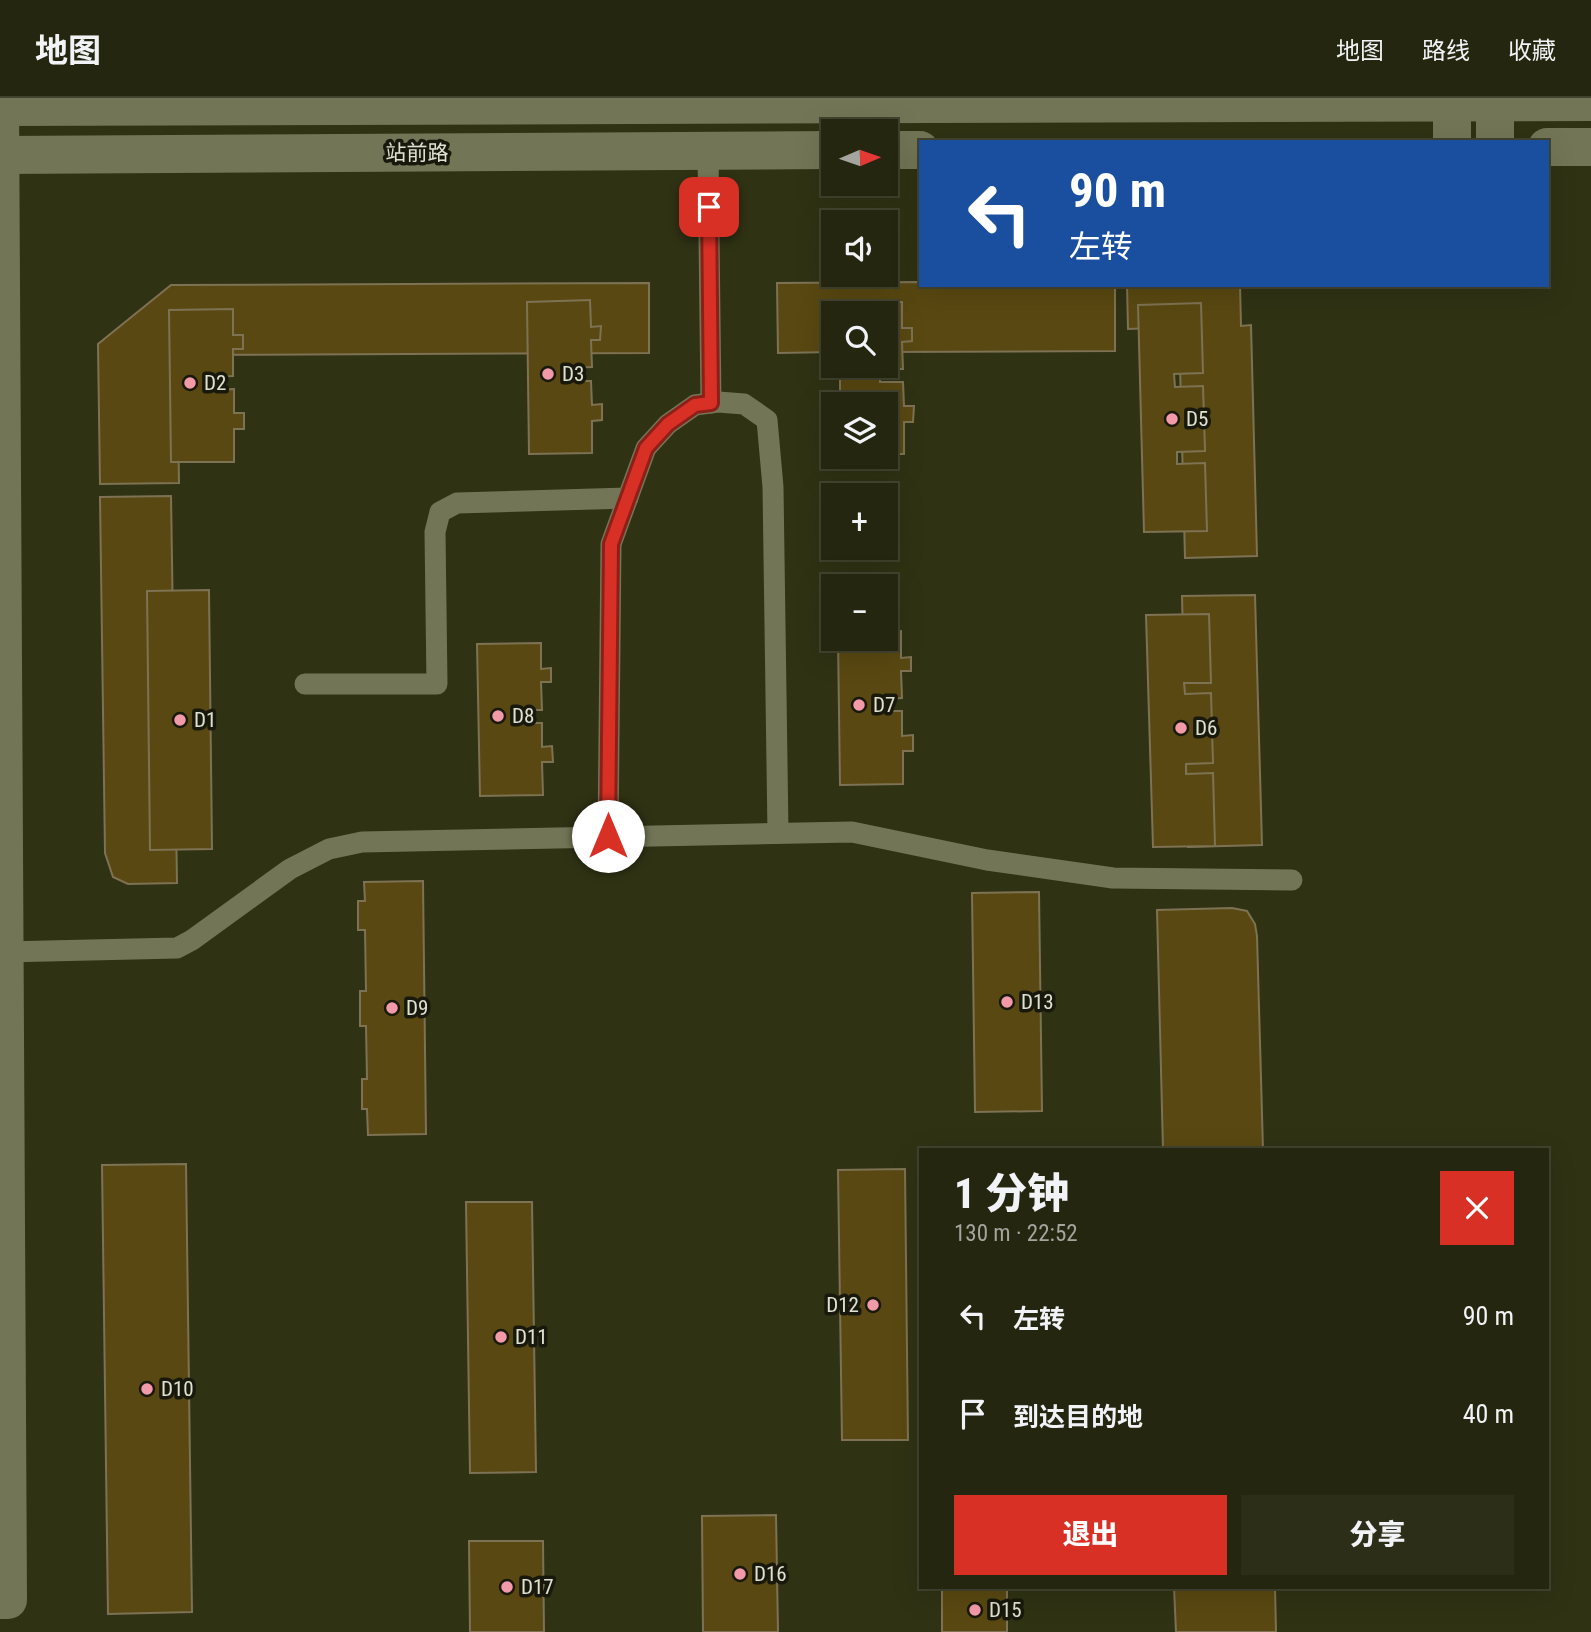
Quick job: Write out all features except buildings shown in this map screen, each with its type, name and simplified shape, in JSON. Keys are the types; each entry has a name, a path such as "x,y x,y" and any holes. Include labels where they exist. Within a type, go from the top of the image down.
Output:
{"street":[{"path":"0,98 8,1600 0,1600"},
{"path":"1452,100 1452,140"},
{"path":"1495,100 1496,140"},
{"path":"0,107 704,102 1591,102"},
{"path":"1549,147 1591,147"},
{"name":"站前路","path":"0,155 821,150"},
{"path":"898,150 919,150"}],"lane":[{"path":"708,151 711,403"},
{"path":"608,836 611,544 646,448 668,424 695,405 711,403 744,404 767,420 773,487 778,833"},
{"path":"305,684 437,684 435,532 440,512 457,503 628,498"},
{"path":"5,952 177,948 290,869 329,849 362,842 852,832 987,860 1113,878 1292,880"}],"place":[{"name":"D3","path":"548,374"},
{"name":"D2","path":"190,383"},
{"name":"D5","path":"1172,419"},
{"name":"D7","path":"859,705"},
{"name":"D8","path":"498,716"},
{"name":"D1","path":"180,720"},
{"name":"D6","path":"1181,728"},
{"name":"D13","path":"1007,1002"},
{"name":"D9","path":"392,1008"},
{"name":"D12","path":"873,1305"},
{"name":"D11","path":"501,1337"},
{"name":"D10","path":"147,1389"},
{"name":"D16","path":"740,1574"},
{"name":"D17","path":"507,1587"},
{"name":"D15","path":"975,1610"}],"route":[{"path":"608,836 611,544 646,448 668,424 695,405 711,403 709,207"}]}
